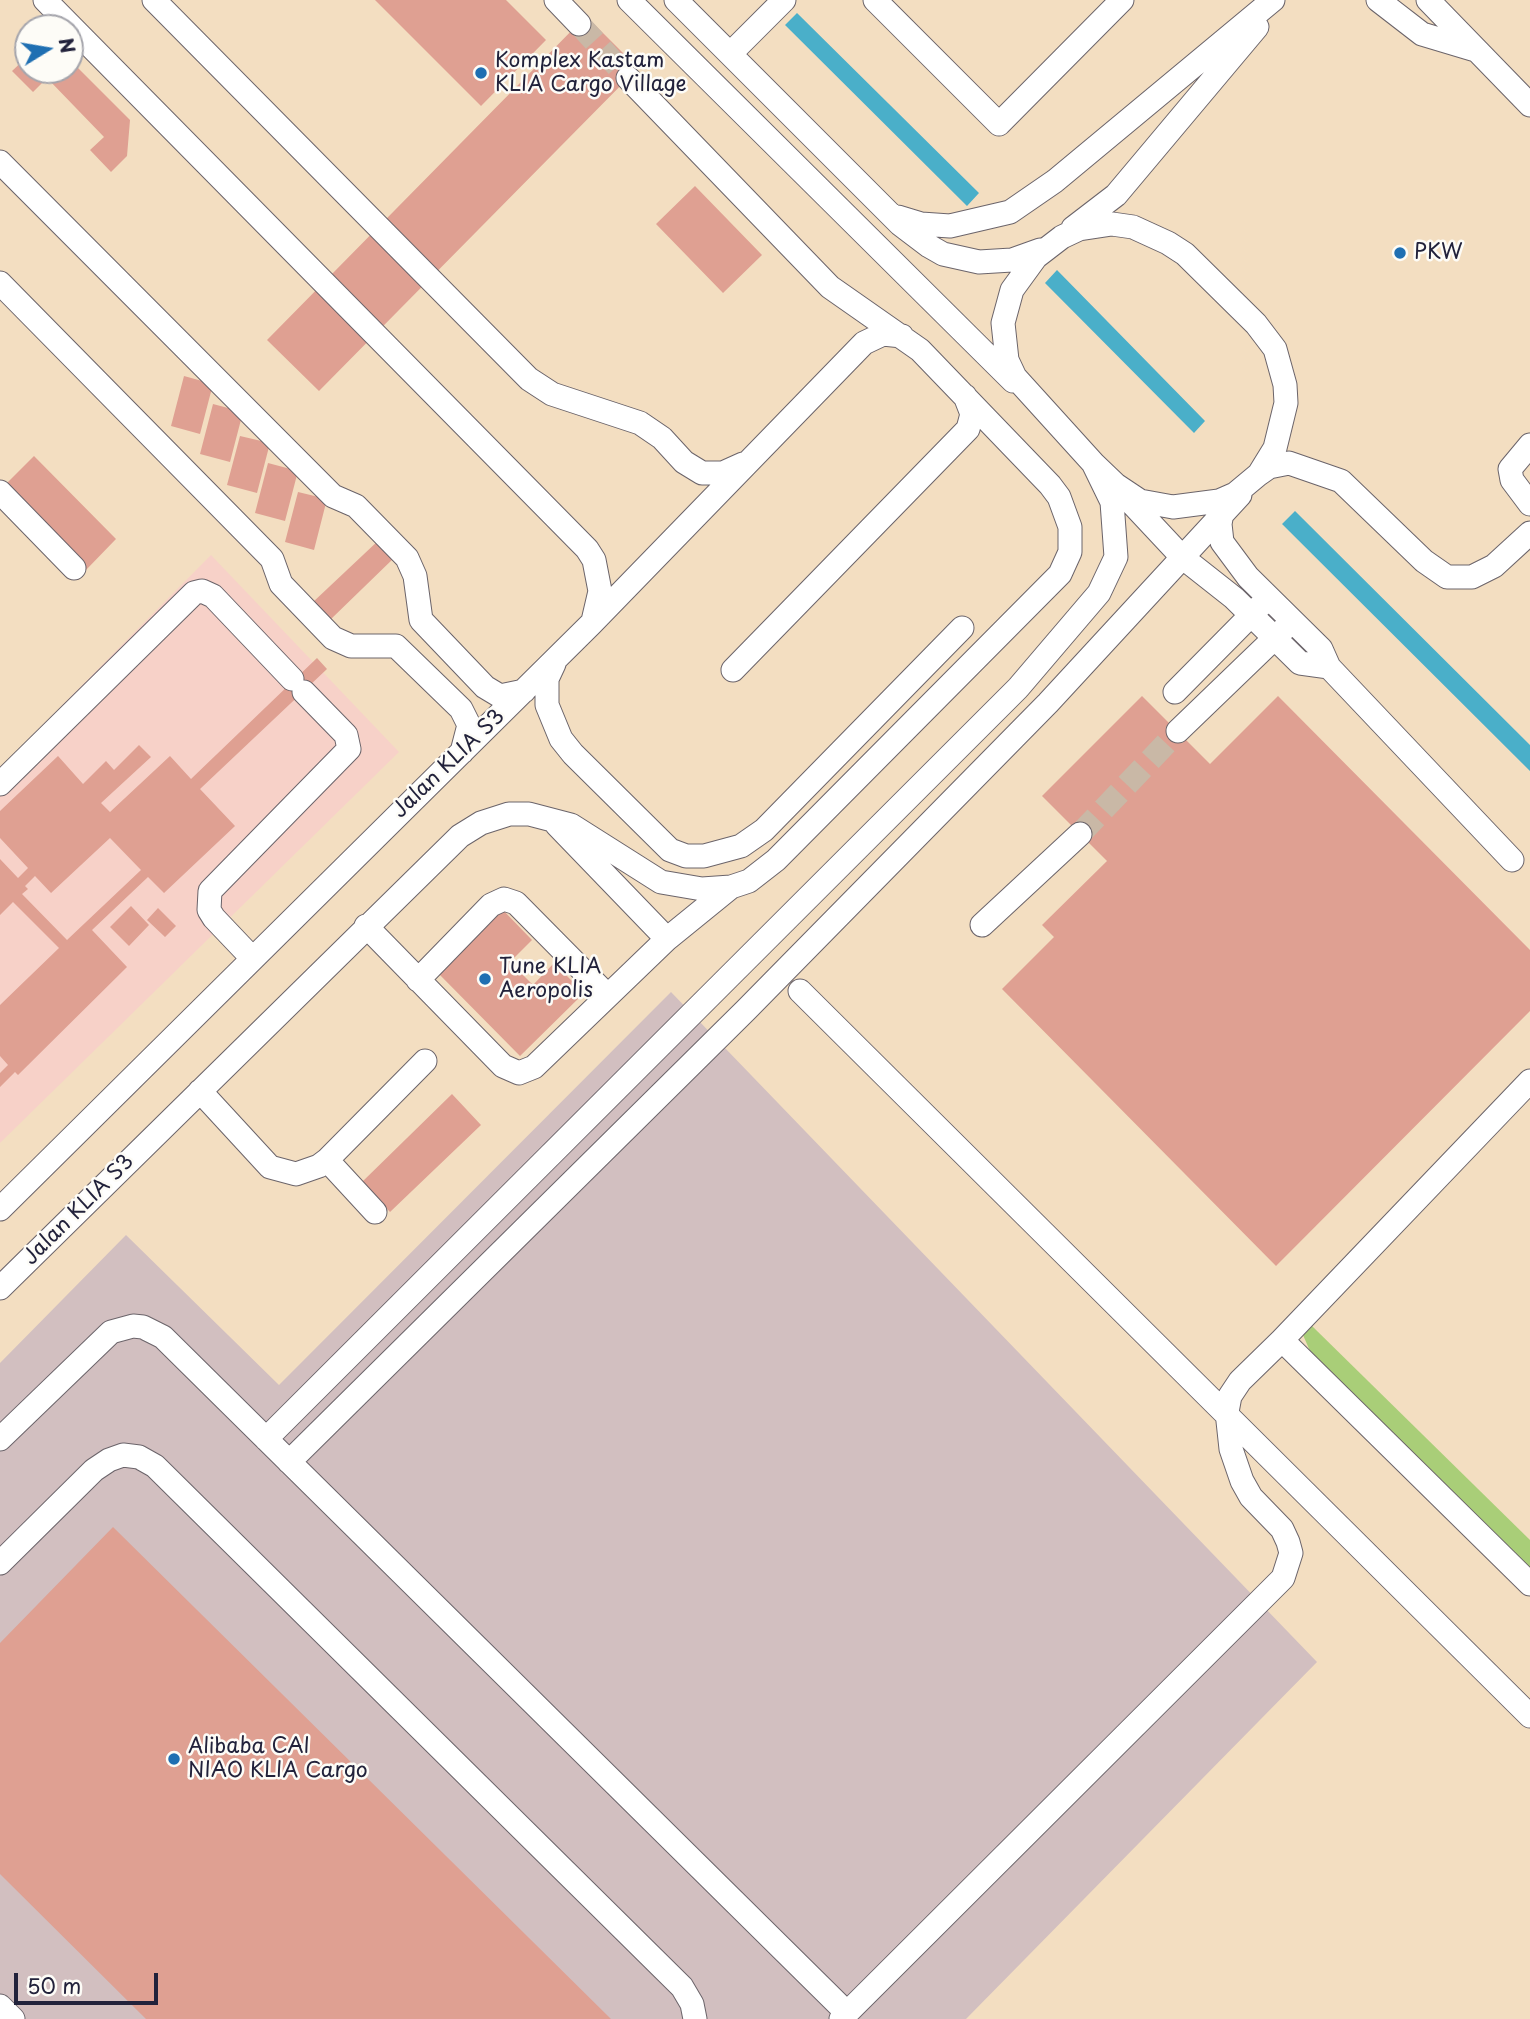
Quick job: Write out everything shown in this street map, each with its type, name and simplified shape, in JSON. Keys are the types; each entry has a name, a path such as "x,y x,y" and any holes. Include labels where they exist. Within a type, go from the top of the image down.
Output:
{"street":[{"path":"45,0 587,549 594,560 600,591 592,624"},
{"path":"154,0 540,388 640,423 662,438 684,462 702,473 723,473 753,458"},
{"path":"556,0 579,24"},
{"path":"629,0 989,360 1029,395 1182,557 1251,614 1300,663 1329,667"},
{"path":"730,54 783,0"},
{"path":"875,0 999,124 1122,0"},
{"path":"881,205 908,222 933,226 962,225 1010,212 1055,181 1273,0"},
{"path":"1029,395 1007,360 1003,323 1005,306 1018,279 1055,242 1116,195 1279,0"},
{"path":"1378,0 1422,34 1476,50"},
{"path":"1428,0 1530,106"},
{"path":"688,4 730,54 881,205 929,246 962,260 1013,260 1087,227 1112,224 1152,234 1185,254 1256,324 1275,349 1285,385 1286,402 1275,448 1254,480 1219,501 1173,507 1140,501 1116,485"},
{"path":"366,926 503,1066 519,1073 534,1066 667,939 731,887 764,872 1052,584 1066,564 1070,552 1070,527 1059,497 965,396 920,350 830,287 628,78"},
{"path":"0,162 333,496 356,506 407,558 415,576 421,620 485,687 500,696 524,691"},
{"path":"0,283 272,559 277,579 333,638 351,646 396,646 452,699 469,725 462,752"},
{"name":"Jalan KLIA S3","path":"0,1209 592,624 864,343 883,334 902,337"},
{"path":"733,670 968,429 972,414 965,396"},
{"path":"1530,445 1510,469 1512,480 1530,504"},
{"path":"266,1439 1018,688 1090,604 1110,574 1116,545 1112,502 1093,463"},
{"path":"289,1462 785,971 1048,703 1222,513 1269,467 1289,463 1341,481 1424,561 1447,577 1461,579 1483,571 1502,559 1530,533"},
{"path":"0,492 74,568"},
{"path":"1222,513 1222,542 1248,577 1271,596 1321,649 1329,667 1512,860"},
{"path":"0,784 194,593 202,591 213,596 346,735 349,750 210,891 209,910 214,918 252,958"},
{"path":"1175,692 1271,596"},
{"path":"1178,732 1274,636 1293,622"},
{"path":"561,653 547,679 546,693 553,722 561,738 573,754 670,850 686,856 704,856 741,846 764,830 962,628"},
{"name":"Jalan KLIA S3","path":"0,1288 366,926 460,836 481,822 509,814 550,818 589,835 661,882 684,889 731,887"},
{"path":"550,818 667,939"},
{"path":"982,925 1080,834"},
{"path":"418,979 491,905 504,899 516,903 607,995"},
{"path":"800,991 1227,1412 1530,1716"},
{"path":"200,1091 270,1167 296,1174 318,1167 327,1160 425,1061"},
{"path":"0,1439 101,1340 122,1327 133,1326 143,1327 163,1337 844,2016 1283,1578 1291,1553 1288,1542 1282,1529 1251,1497 1242,1481 1231,1450 1227,1412 1230,1396 1240,1381 1530,1082"},
{"path":"327,1160 375,1212"},
{"path":"1282,1340 1530,1584"},
{"path":"0,1563 94,1470 109,1460 123,1455 139,1457 155,1466 682,1987 692,2004 695,2019"},
{"path":"0,2006 13,2019"}],"shaded area":[{"path":"211,555 399,752 0,1143 0,768"},
{"path":"671,992 1317,1662 966,2019 0,2019 0,1363 126,1235 279,1385"}],"green space":[{"path":"1312,1326 1530,1540 1530,1568 1310,1351 1303,1335"}],"water":[{"path":"797,13 979,193 967,206 785,25"},
{"path":"1057,270 1205,421 1194,433 1045,283"},
{"path":"1295,511 1530,745 1530,771 1282,524"}],"building":[{"name":"Komplex Kastam KLIA Cargo Village","path":"375,0 506,0 546,40 481,106"},
{"path":"586,16 638,68 319,391 267,340"},
{"path":"84,74 130,120 127,156 111,172 90,150 104,137 53,84 84,84"},
{"path":"25,84 41,84 33,92"},
{"path":"695,186 762,255 723,293 656,224"},
{"path":"184,376 213,384 200,434 171,426"},
{"path":"213,404 243,412 230,462 200,454"},
{"path":"240,436 270,443 257,493 227,485"},
{"path":"34,456 116,539 85,571 2,488"},
{"path":"268,463 298,471 285,521 255,513"},
{"path":"298,492 327,499 314,550 285,542"},
{"path":"380,539 396,556 329,621 312,603"},
{"path":"317,658 327,669 200,789 235,826 164,893 148,877 92,930 127,967 18,1075 15,1072 0,1087 0,1073 8,1065 0,1056 0,1005 59,948 13,902 0,915 0,859 18,878 28,868 0,838 0,811 58,756 83,784 106,761 114,770 139,745 151,757 101,803 110,812 170,756 191,779","holes":["110,838 141,870 67,940 22,894 28,889 25,886 35,876 51,893"]},
{"path":"1142,696 1210,764 1278,696 1530,950 1530,1011 1276,1266 1002,989 1054,937 1042,925 1107,861 1042,796"},
{"path":"131,906 149,925 129,946 110,927"},
{"path":"158,908 176,926 165,937 147,920"},
{"name":"Tune KLIA Aeropolis","path":"501,908 532,940 510,962 533,985 554,963 584,993 520,1056 437,972"},
{"path":"452,1094 481,1125 390,1212 362,1182"},
{"name":"Alibaba CAI NIAO KLIA Cargo","path":"113,1527 611,2019 146,2019 0,1874 0,1643"}],"tunnel":[{"path":"579,24 628,78"},
{"path":"1080,834 1178,731"}],"place":[{"name":"Komplex Kastam KLIA Cargo Village","path":"481,73"},
{"name":"PKW","path":"1400,253"},
{"name":"Tune KLIA Aeropolis","path":"485,979"},
{"name":"Alibaba CAI NIAO KLIA Cargo","path":"174,1759"}]}
